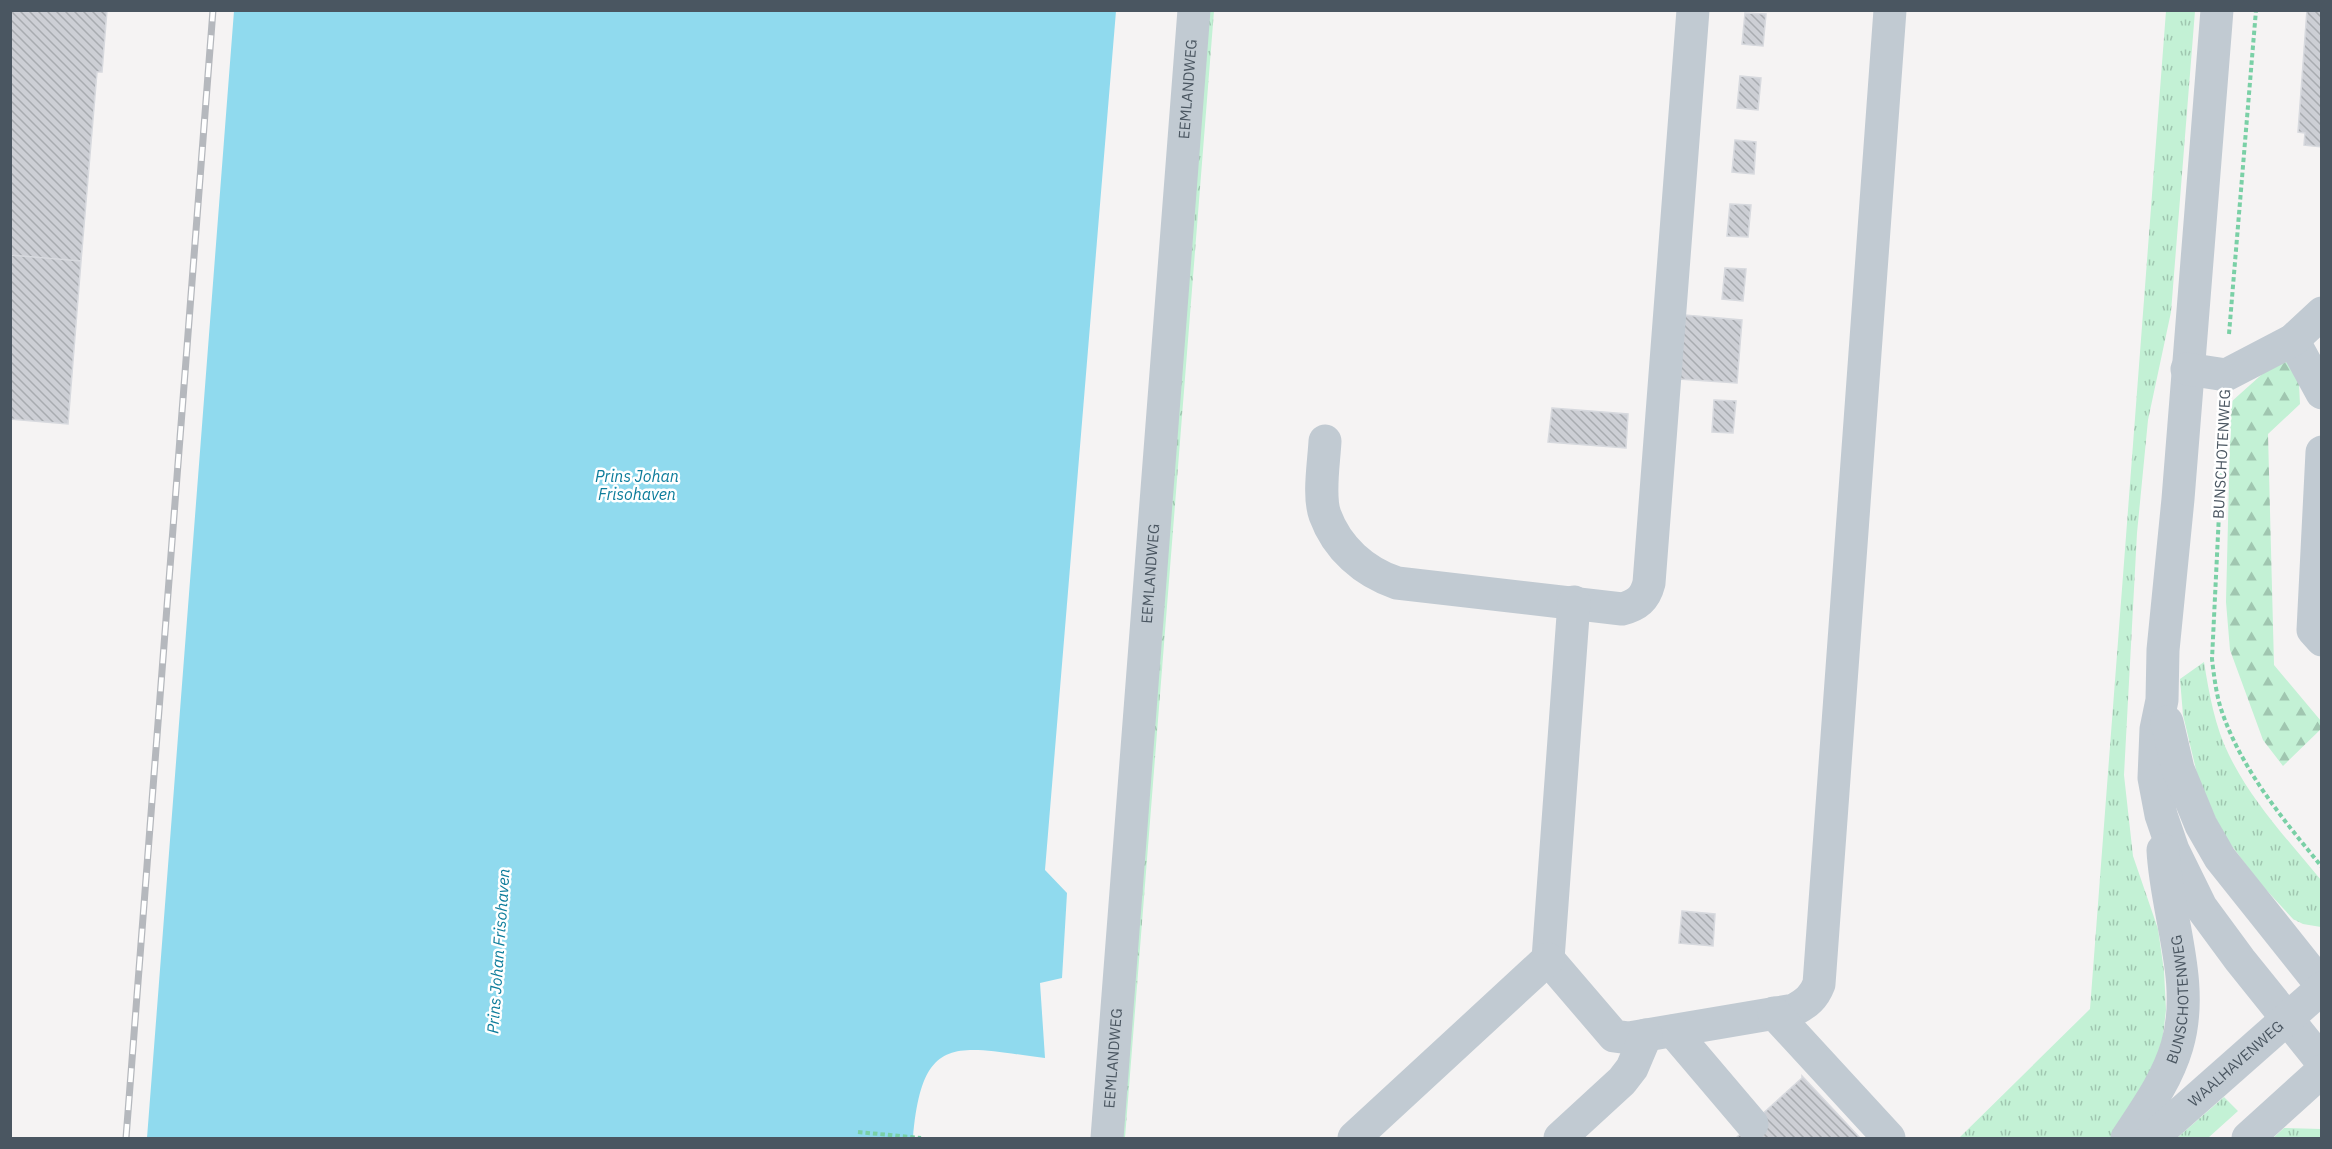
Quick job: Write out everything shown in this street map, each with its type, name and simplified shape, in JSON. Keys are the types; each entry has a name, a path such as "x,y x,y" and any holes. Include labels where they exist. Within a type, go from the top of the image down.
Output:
{"street":[{"name":"EEMLANDWEG","path":"1107,1138 1194,10"},
{"path":"1325,441 1322,498 1324,514 1340,544 1357,562 1378,577 1397,583 1622,609 1635,605 1646,595 1649,583 1693,10"},
{"path":"1548,959 1614,1036 1629,1038 1794,1010 1815,995 1818,984 1890,10"},
{"name":"BUNSCHOTENWEG","path":"2127,1138 2153,1098 2170,1065 2177,1044 2183,1000 2181,974 2166,887 2161,815 2154,768 2156,729 2162,700 2163,650 2178,499 2217,10"},
{"path":"2187,369 2226,375 2293,340 2322,313"},
{"path":"2293,340 2322,393"},
{"path":"2322,452 2313,630 2322,640"},
{"path":"1354,1138 1548,959 1574,602"},
{"name":"BUNSCHOTENWEG","path":"2162,700 2178,769 2201,825 2220,858 2322,987"},
{"name":"BUNSCHOTENWEG","path":"2161,815 2179,865 2201,907 2286,1019 2322,1062"},
{"name":"WAALHAVENWEG","path":"2152,1138 2322,987"},
{"path":"1774,1013 1889,1138"},
{"path":"1660,1033 1752,1124"},
{"path":"1560,1138 1622,1081 1660,1033"},
{"path":"2248,1138 2322,1071"}],"path":[{"name":"BUNSCHOTENWEG","path":"2256,10 2226,375 2212,659 2216,688 2228,725 2247,767 2279,814 2322,867"},
{"path":"858,1132 921,1138"}],"green space":[{"path":"1205,11 1214,11 1125,1138 1119,1138"},
{"path":"2166,11 2195,11 2171,312 2148,420 2137,533 2124,775 2133,856 2158,929 2164,971 2166,1010 2162,1044 2153,1070 2111,1138 1959,1138 2090,1009"},
{"path":"2297,343 2300,404 2268,434 2274,665 2321,721 2322,728 2283,766 2263,740 2230,650 2226,602 2231,402"},
{"path":"2204,662 2216,721 2238,772 2271,820 2321,880 2321,927 2303,924 2293,919 2258,881 2223,834 2199,782 2183,715 2180,679"},
{"path":"2224,1097 2238,1111 2208,1138 2177,1138"},
{"path":"2284,1128 2321,1129 2321,1138 2273,1138"}],"water":[{"name":"Prins Johan Frisohaven","path":"234,11 1116,11 1045,870 1067,893 1062,978 1040,983 1045,1058 967,1050 949,1054 936,1063 925,1079 918,1103 913,1138 147,1138"}],"building":[{"path":"10,10 107,10 102,72 97,72 81,261 10,255"},
{"path":"2307,10 2322,10 2322,147 2304,145 2305,133 2298,132"},
{"path":"1745,13 1766,14 1763,46 1742,44"},
{"path":"1740,76 1761,78 1758,110 1737,108"},
{"path":"1735,140 1756,142 1754,174 1732,172"},
{"path":"1730,204 1751,205 1748,237 1727,236"},
{"path":"10,255 81,261 68,424 10,419"},
{"path":"1725,268 1746,269 1743,301 1722,299"},
{"path":"1684,315 1742,320 1737,383 1679,379"},
{"path":"1714,400 1736,401 1733,433 1712,432"},
{"path":"1552,408 1628,414 1626,448 1548,442"},
{"path":"1682,911 1715,914 1713,946 1679,943"},
{"path":"1802,1076 1860,1138 1736,1138 1802,1078"}],"railway":[{"path":"126,1138 213,10"}]}
